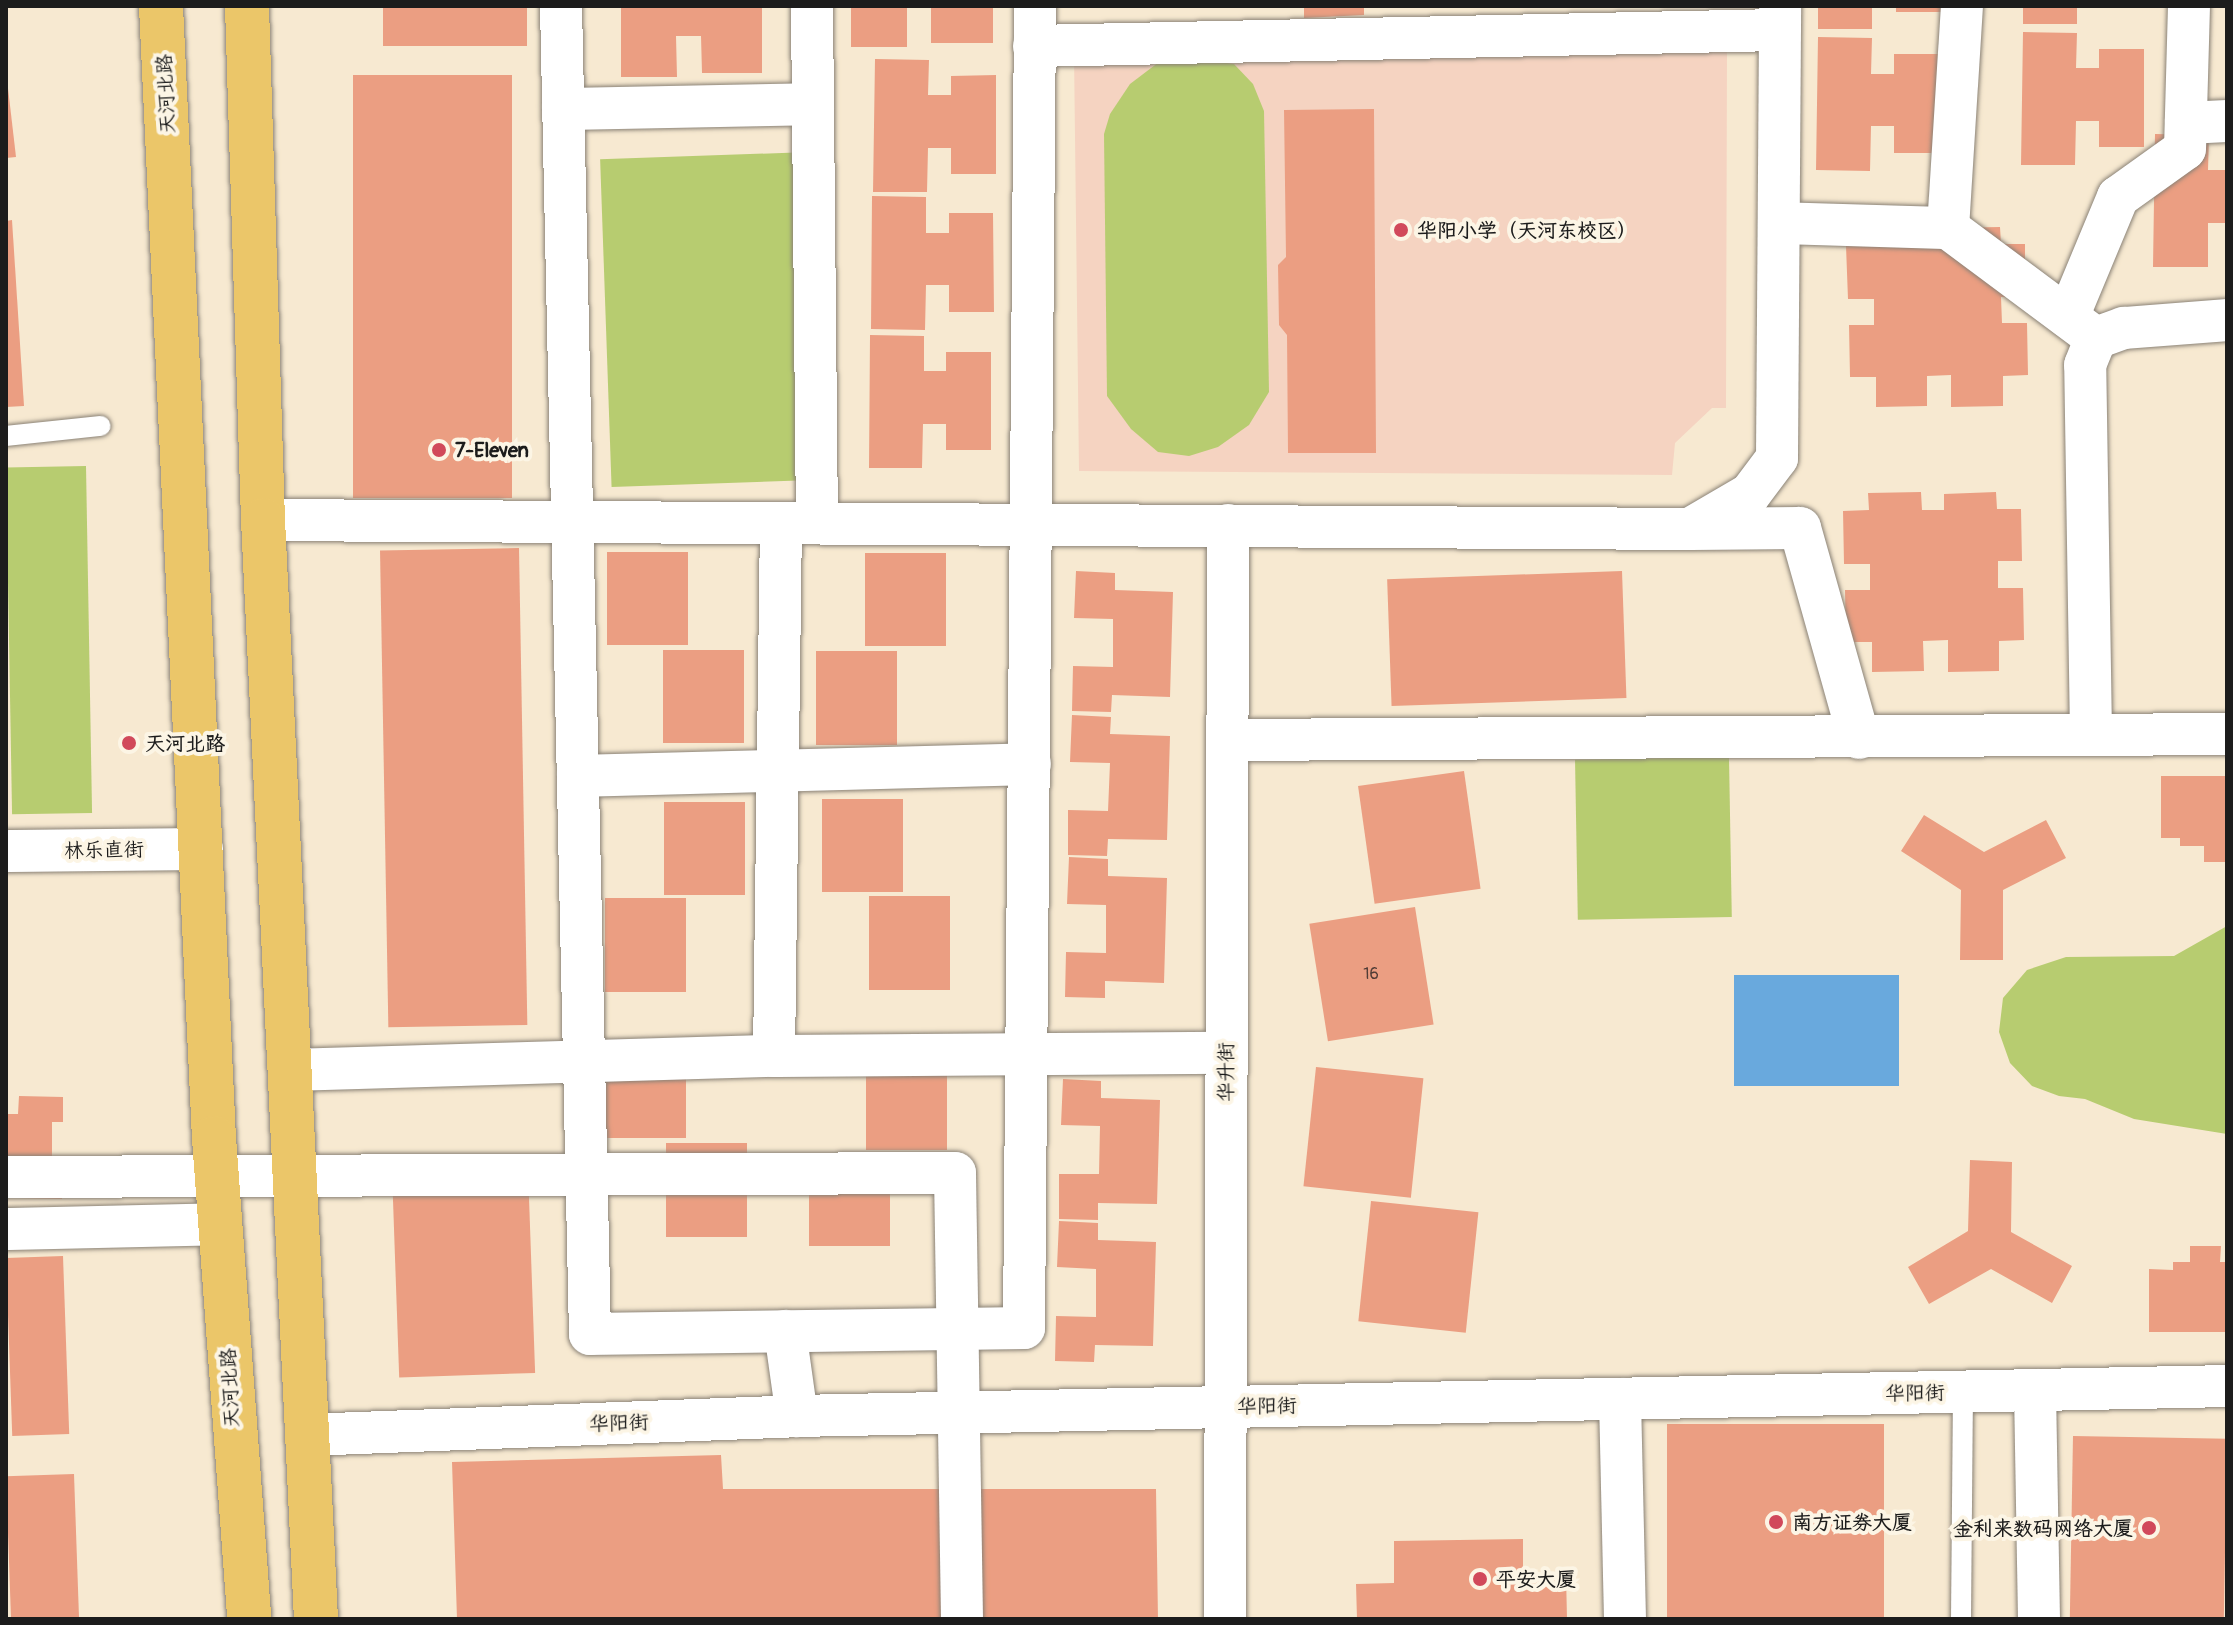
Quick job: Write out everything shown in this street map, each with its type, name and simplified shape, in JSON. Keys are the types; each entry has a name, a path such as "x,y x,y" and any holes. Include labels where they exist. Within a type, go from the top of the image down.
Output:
{"main road":[{"name":"天河北路","path":"161,6 220,1224 249,1619"},
{"path":"247,6 263,520 316,1619"}],"street":[{"path":"561,6 590,1334 1024,1328 1034,525 1035,26 1780,18 1777,458 1750,494 1690,529"},
{"path":"774,1056 779,769 799,523 813,104 812,6"},
{"path":"1948,228 1962,6"},
{"path":"2091,734 2082,328 2118,197 2185,149 2189,6"},
{"path":"563,109 813,104"},
{"path":"2186,123 2227,121"},
{"path":"1779,223 1948,228 2082,328 2227,320"},
{"path":"263,520 1800,528 1859,738"},
{"name":"华升街","path":"1225,1619 1228,525"},
{"path":"1227,740 2227,734"},
{"path":"578,776 1030,764"},
{"name":"林乐直街","path":"6,851 202,849"},
{"path":"290,1070 774,1056 1226,1053"},
{"path":"6,1177 955,1173 962,1619"},
{"path":"6,1229 220,1224"},
{"path":"785,1331 797,1416"},
{"name":"华阳街","path":"307,1435 797,1416 2227,1386"},
{"path":"2035,1390 2039,1619"},
{"path":"1620,1399 1625,1619"}],"lane":[{"path":"6,436 100,426"},
{"path":"1961,1619 1963,1392"}],"shaded area":[{"name":"华阳小学（天河东校区）","path":"1727,50 1726,408 1712,408 1675,443 1672,475 1079,471 1074,53"}],"green space":[{"path":"1192,58 1234,64 1253,84 1264,111 1269,392 1249,425 1218,447 1189,456 1158,452 1131,429 1107,396 1104,134 1110,114 1130,84 1159,62"},
{"path":"809,152 820,480 612,487 600,159"},
{"path":"86,466 92,813 12,814 6,467"},
{"path":"1729,757 1732,917 1578,920 1575,760"},
{"path":"2227,926 2227,1134 2134,1119 2085,1099 2059,1096 2032,1086 2010,1063 1999,1032 2003,998 2027,970 2066,957 2174,956"}],"water":[{"path":"1734,975 1899,975 1899,1086 1734,1086"}],"building":[{"path":"383,6 527,6 527,46 383,46"},
{"path":"621,6 762,6 762,73 702,73 701,36 676,36 677,77 621,77"},
{"path":"851,6 907,6 907,47 851,47"},
{"path":"931,6 993,6 993,43 931,43"},
{"path":"1304,6 1364,6 1364,15 1304,18"},
{"path":"1818,6 1872,6 1872,29 1818,29"},
{"path":"1896,6 1941,6 1941,12 1896,12"},
{"path":"2023,6 2077,6 2077,24 2023,24"},
{"path":"2023,32 2077,33 2076,68 2099,68 2099,49 2144,49 2144,147 2099,147 2099,121 2076,121 2075,165 2021,165"},
{"path":"1818,37 1872,38 1871,74 1894,74 1894,54 1939,54 1939,153 1894,153 1894,126 1871,126 1870,171 1816,170"},
{"path":"875,59 929,60 928,95 951,95 951,76 996,75 996,174 951,174 951,148 928,148 927,192 873,192"},
{"path":"6,71 16,157 6,158"},
{"path":"353,75 512,75 512,498 353,498"},
{"path":"1374,109 1376,453 1288,453 1287,335 1279,325 1278,265 1286,257 1284,110"},
{"path":"2155,134 2209,135 2208,170 2227,170 2227,223 2208,223 2208,267 2153,267"},
{"path":"872,196 926,197 926,233 949,233 949,213 993,213 994,312 949,312 949,285 926,285 925,330 871,329"},
{"path":"12,220 24,406 6,407 6,221"},
{"path":"2000,227 2001,244 2025,244 2025,296 2001,297 2002,323 2027,323 2028,375 2003,376 2003,406 1951,407 1951,375 1927,376 1927,406 1876,407 1876,377 1850,377 1849,325 1874,325 1874,299 1848,299 1846,246 1948,228"},
{"path":"870,335 924,336 924,371 946,371 946,352 991,352 991,450 946,450 946,424 923,424 922,468 869,468"},
{"path":"1921,492 1922,510 1944,510 1944,494 1996,492 1997,509 2021,509 2022,561 1998,561 1998,588 2023,588 2024,640 1999,641 1999,671 1948,672 1948,640 1923,641 1924,671 1872,672 1872,642 1846,642 1845,590 1870,590 1870,564 1844,564 1843,511 1869,510 1868,493"},
{"path":"519,548 527,1025 388,1027 380,550"},
{"path":"607,552 688,552 688,645 607,645"},
{"path":"865,553 946,553 946,646 865,646"},
{"path":"1076,571 1115,573 1115,590 1173,592 1170,697 1112,695 1111,712 1072,711 1073,666 1113,667 1113,619 1074,618"},
{"path":"1622,571 1626,698 1392,706 1387,579"},
{"path":"663,650 744,650 744,743 663,743"},
{"path":"816,651 897,651 897,745 816,745"},
{"path":"1072,715 1111,717 1110,734 1170,736 1167,840 1108,839 1107,856 1068,855 1068,810 1108,811 1110,763 1070,762"},
{"path":"1464,771 1481,889 1375,904 1358,786"},
{"path":"2161,776 2227,776 2227,862 2204,862 2204,846 2180,846 2180,838 2161,838"},
{"path":"822,799 903,799 903,892 822,892"},
{"path":"664,802 745,802 745,895 664,895"},
{"path":"1924,815 1984,852 2046,820 2066,858 2003,890 2003,960 1960,960 1961,890 1901,851"},
{"path":"1069,857 1108,859 1108,876 1167,878 1164,983 1105,981 1105,998 1065,997 1066,952 1106,953 1106,905 1067,904"},
{"path":"869,896 950,896 950,990 869,990"},
{"path":"605,898 686,898 686,992 605,992"},
{"path":"1415,907 1434,1025 1328,1041 1309,924"},
{"path":"605,1045 686,1045 686,1138 605,1138"},
{"path":"866,1056 947,1056 947,1150 866,1150"},
{"path":"1316,1067 1423,1078 1411,1198 1303,1186"},
{"path":"1063,1079 1101,1081 1101,1098 1160,1100 1157,1204 1098,1203 1098,1220 1059,1219 1059,1174 1099,1174 1100,1126 1061,1125"},
{"path":"19,1096 63,1097 63,1122 52,1122 52,1173 63,1174 62,1199 18,1198 19,1178 6,1178 6,1114 18,1114"},
{"path":"666,1143 747,1143 747,1237 666,1237"},
{"path":"809,1153 890,1153 890,1246 809,1246"},
{"path":"1970,1160 2012,1162 2011,1232 2072,1266 2052,1303 1991,1269 1929,1304 1908,1267 1968,1231"},
{"path":"528,1169 535,1373 399,1378 392,1174"},
{"path":"1371,1201 1478,1212 1466,1333 1358,1321"},
{"path":"1059,1221 1098,1223 1098,1240 1156,1242 1153,1346 1095,1345 1094,1362 1055,1361 1056,1316 1096,1317 1096,1269 1057,1267"},
{"path":"2190,1246 2221,1246 2220,1262 2227,1262 2227,1332 2149,1332 2149,1269 2173,1270 2173,1262 2190,1262"},
{"path":"63,1256 69,1434 12,1436 6,1258"},
{"name":"南方证券大厦","path":"1667,1424 1884,1424 1884,1619 1667,1619"},
{"name":"金利来数码网络大厦","path":"2073,1436 2227,1439 2224,1619 2070,1619"},
{"path":"721,1455 723,1489 1156,1489 1158,1619 457,1619 452,1462"},
{"path":"74,1474 79,1619 11,1619 6,1476"},
{"name":"平安大厦","path":"1523,1539 1523,1574 1566,1574 1567,1619 1357,1619 1356,1584 1394,1583 1394,1541"}],"place":[{"name":"华阳小学（天河东校区）","path":"1401,230"},
{"name":"7-Eleven","path":"439,450"},
{"name":"天河北路","path":"129,743"},
{"name":"南方证券大厦","path":"1776,1522"},
{"name":"金利来数码网络大厦","path":"2149,1528"},
{"name":"平安大厦","path":"1480,1579"}]}
